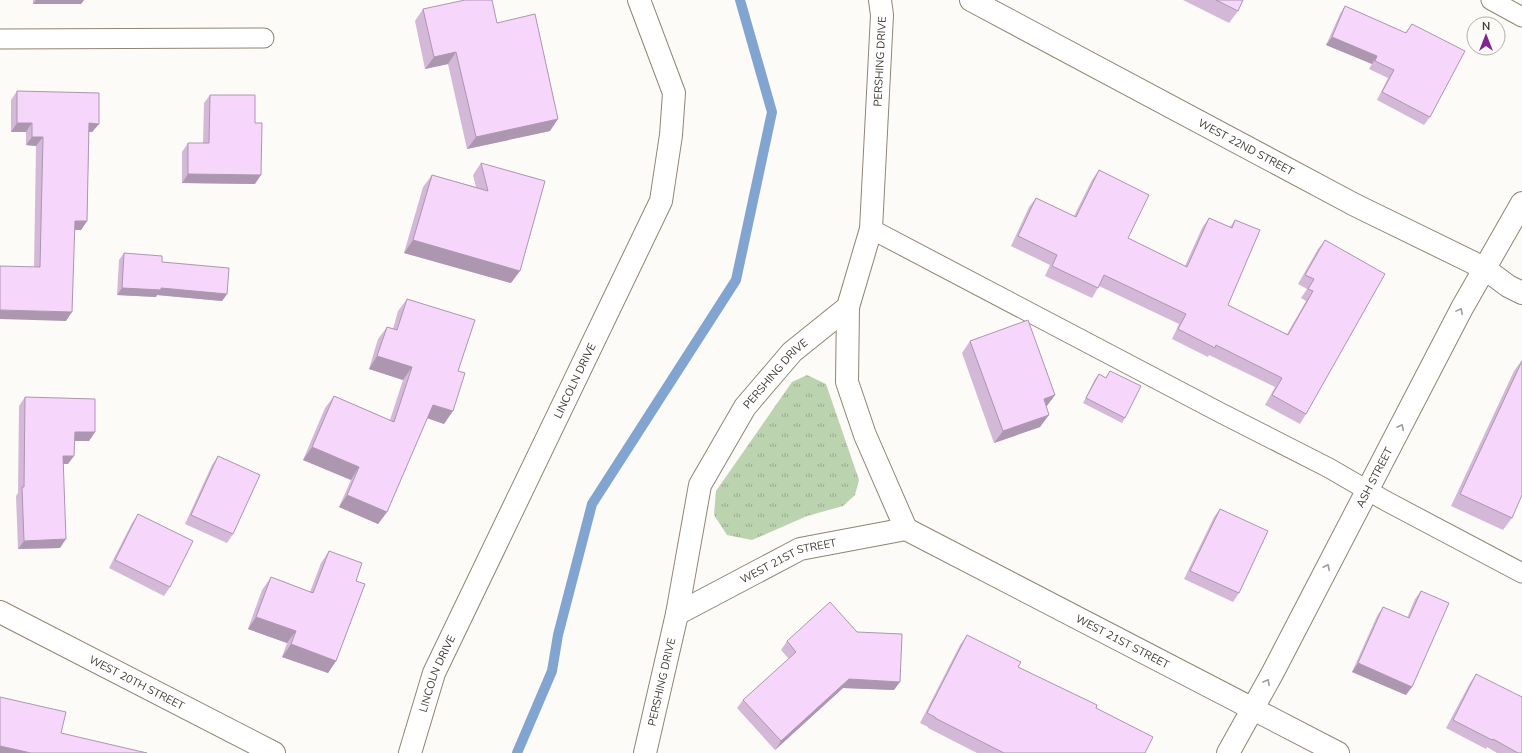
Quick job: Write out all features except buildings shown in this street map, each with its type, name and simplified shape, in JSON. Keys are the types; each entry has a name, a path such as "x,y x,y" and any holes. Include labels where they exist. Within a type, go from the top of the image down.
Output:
{"street":[{"name":"LINCOLN DRIVE","path":"410,753 434,674 661,202 671,135 674,93 639,0"},
{"name":"PERSHING DRIVE","path":"645,753 677,614 700,485 749,402 792,352 848,307 871,229 882,15 880,0"},
{"name":"WEST 22ND STREET","path":"971,0 1355,205 1484,268 1508,286 1522,293"},
{"name":"ASH STREET","path":"1228,753 1484,268 1522,202"},
{"path":"848,307 847,382 865,435 906,529"},
{"name":"WEST 21ST STREET","path":"677,614 800,549 906,529 1338,753"},
{"name":"WEST 20TH STREET","path":"0,612 274,753"}],"lane":[{"path":"1490,0 1522,17"},
{"path":"0,39 264,38"},
{"path":"871,229 1219,412 1329,468 1522,573"}],"green space":[{"path":"807,375 826,384 859,480 855,495 843,506 807,516 752,540 727,535 714,515 716,491 792,382"}],"waterway":[{"path":"517,753 552,671 558,635 592,504 736,280 772,112 740,0"}]}
